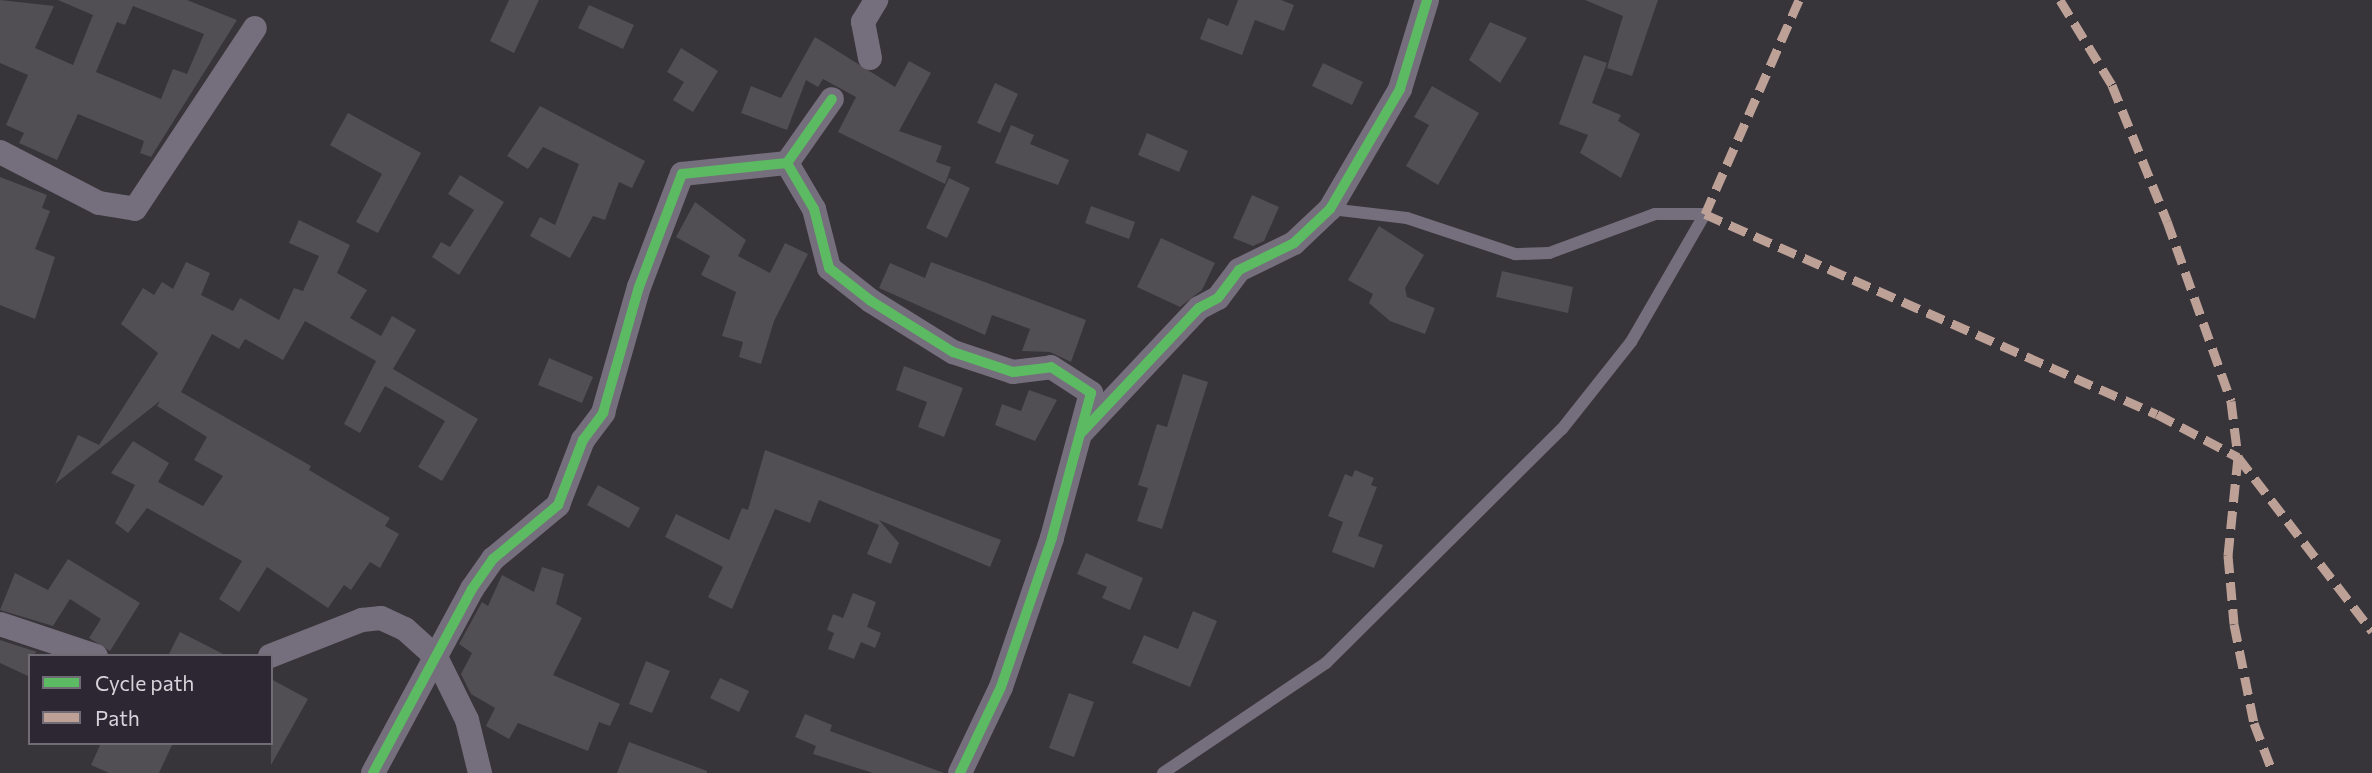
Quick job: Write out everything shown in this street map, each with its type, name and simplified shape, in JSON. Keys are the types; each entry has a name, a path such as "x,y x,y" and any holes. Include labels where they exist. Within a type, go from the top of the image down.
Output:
{"street":[{"path":"870,58 863,22 876,0"},
{"path":"1079,435 1199,309 1218,298 1238,270 1294,243 1330,209 1400,89 1427,0"},
{"path":"0,152 99,203 135,209 255,28"},
{"path":"373,773 493,559 558,505 583,440 603,413 639,287 682,174 787,163 832,99"},
{"path":"787,163 814,209 829,268 906,327 953,352 1013,372 1051,368 1091,393 1001,687 963,772"},
{"path":"273,655 381,618 405,629 436,657 467,720 480,773"},
{"path":"0,624 90,654"}],"lane":[{"path":"1163,773 1326,663 1562,429 1631,342 1705,214 1655,214 1529,254 1396,216 1330,209"}],"building":[{"path":"0,0 54,6 35,48 73,65 93,15 58,0 187,0 237,20 151,157 140,153 144,141 78,114 57,160 19,143 24,133 6,125 28,75 0,63","holes":["133,6 204,34 187,74 173,69 161,99 96,72 117,22 125,25"]},
{"path":"509,0 539,0 514,53 490,41"},
{"path":"1238,0 1281,0 1294,5 1284,31 1255,20 1242,55 1200,39 1208,18 1228,26"},
{"path":"1585,0 1658,0 1632,76 1607,68 1623,16"},
{"path":"589,5 634,25 623,49 578,28"},
{"path":"1490,22 1527,38 1500,83 1469,60"},
{"path":"815,37 895,87 909,61 931,73 899,131 942,146 936,162 951,167 945,184 838,132 856,97 823,79 818,87 806,80 787,130 741,113 751,86 781,98"},
{"path":"681,48 718,71 693,112 673,100 684,82 667,72"},
{"path":"1584,55 1607,63 1592,103 1621,115 1618,121 1640,134 1621,178 1580,153 1588,135 1559,124"},
{"path":"1323,63 1363,82 1352,105 1312,86"},
{"path":"995,83 1018,94 1000,133 977,123"},
{"path":"1432,86 1479,113 1438,185 1406,166 1429,125 1414,117"},
{"path":"540,106 645,161 632,188 619,182 605,220 593,216 570,258 530,236 540,217 555,225 579,164 543,147 528,169 507,156"},
{"path":"348,113 421,153 378,233 356,222 382,174 330,145"},
{"path":"1011,125 1034,135 1030,144 1069,160 1058,185 995,163"},
{"path":"1147,133 1188,151 1179,172 1138,155"},
{"path":"460,175 504,202 459,275 432,257 441,242 450,247 474,210 448,194"},
{"path":"0,177 47,195 42,208 50,211 35,249 55,257 35,319 0,305"},
{"path":"949,178 970,188 947,238 926,228"},
{"path":"1252,195 1279,207 1264,241 1253,246 1233,238"},
{"path":"695,202 746,240 738,256 770,273 785,243 808,254 774,321 761,364 739,357 743,342 722,336 736,292 701,275 710,256 676,237"},
{"path":"1091,206 1135,222 1129,239 1085,223"},
{"path":"299,220 350,245 337,273 367,290 350,318 381,336 392,316 416,330 393,369 478,419 442,481 418,467 445,421 385,386 360,433 344,424 376,361 305,321 283,360 245,339 239,349 212,334 181,392 311,466 309,470 390,518 385,526 399,534 380,568 370,562 351,590 344,585 328,608 267,567 239,612 219,599 242,561 147,508 128,533 115,523 135,485 111,473 133,441 169,463 158,482 203,506 223,476 194,460 207,437 157,406 160,401 55,484 78,435 99,445 158,353 121,324 143,288 154,295 162,282 173,289 186,262 210,273 201,295 233,311 240,298 279,320 294,288 303,291 319,256 289,243"},
{"path":"1379,226 1424,255 1405,288 1407,297 1435,308 1425,334 1390,321 1369,303 1373,294 1348,280"},
{"path":"1161,238 1215,263 1202,290 1180,307 1137,287"},
{"path":"931,262 1086,320 1071,362 1050,352 1022,351 1030,329 992,315 985,335 879,288 890,263 925,278"},
{"path":"1502,271 1573,287 1568,313 1496,297"},
{"path":"549,358 593,377 582,403 538,385"},
{"path":"904,366 963,388 944,437 918,427 927,402 896,390"},
{"path":"1183,374 1208,382 1162,529 1137,521 1148,488 1138,485 1157,424 1167,427"},
{"path":"1029,390 1057,400 1035,441 995,425 1002,404 1021,411"},
{"path":"765,450 1001,540 990,567 879,520 899,543 891,564 867,554 879,525 819,500 810,523 775,509 732,609 708,597 723,567 665,537 676,514 729,540 742,508 748,510"},
{"path":"1355,470 1374,478 1371,485 1377,487 1358,536 1383,545 1374,568 1332,552 1343,522 1328,516 1345,474 1352,477"},
{"path":"598,485 640,508 629,528 587,505"},
{"path":"1086,553 1143,578 1130,610 1102,598 1107,587 1077,574"},
{"path":"68,559 140,603 110,651 89,638 101,619 70,599 53,626 0,610 15,573 48,590"},
{"path":"542,567 564,574 556,604 582,618 553,675 620,704 610,726 599,722 588,751 518,723 509,739 486,726 495,708 471,694 461,674 472,653 459,644 482,602 488,606 502,575 534,592"},
{"path":"853,593 876,602 867,627 881,633 875,648 861,642 854,659 828,649 834,633 827,630 833,614 843,618"},
{"path":"1193,611 1217,621 1190,687 1132,663 1144,635 1178,649"},
{"path":"180,632 223,654 169,654"},
{"path":"0,640 37,652 28,654 28,676 0,663"},
{"path":"646,661 670,671 652,713 629,704"},
{"path":"720,678 749,691 739,712 710,698"},
{"path":"273,680 308,699 271,765 273,745"},
{"path":"1069,693 1094,702 1074,757 1049,748"},
{"path":"805,714 832,725 830,731 944,773 873,773 813,754 816,746 795,737"},
{"path":"629,742 707,771 707,773 617,773"},
{"path":"100,745 172,745 159,773 109,773 91,765"}],"marked path":[{"path":"1799,0 1705,214 2157,414 2238,457 2228,555 2234,624 2254,723 2273,773"},
{"path":"2060,0 2112,85 2167,221 2231,401 2238,457 2372,631"}],"cycle path":[{"path":"1082,432 1199,308 1218,298 1239,270 1294,243 1330,209 1400,89 1427,0"},
{"path":"373,773 472,589 493,559 558,505 583,440 603,413 639,287 682,174 787,163 832,99"},
{"path":"787,163 814,209 829,268 871,301 953,352 1013,372 1051,367 1091,393 1052,538 1001,687 960,773"}]}
